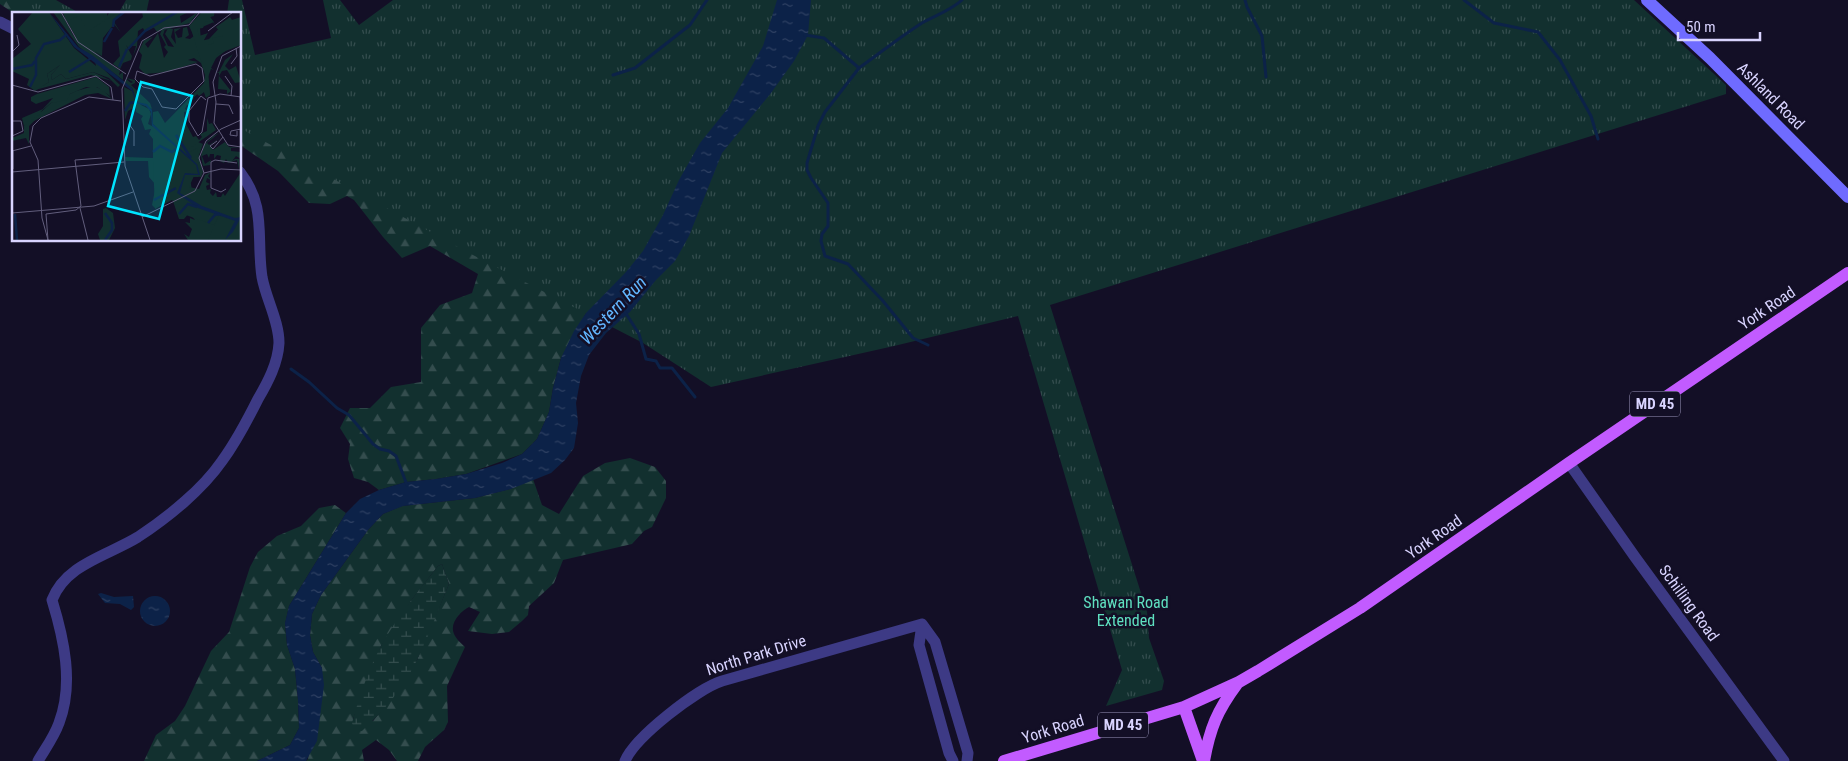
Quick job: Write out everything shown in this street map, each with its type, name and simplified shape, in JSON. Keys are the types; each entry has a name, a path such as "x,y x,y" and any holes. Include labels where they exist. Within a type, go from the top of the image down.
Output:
{"main road":[{"name":"Ashland Road","path":"1647,0 1710,58 1848,197"},
{"name":"York Road","path":"1004,761 1184,707 1239,682 1321,634 1360,608 1848,273"},
{"path":"1204,761 1212,724 1239,682"},
{"path":"1184,707 1204,761"}],"street":[{"path":"0,22 12,28"},
{"path":"38,761 59,724 66,692 65,654 52,600 54,594 64,580 78,567 138,537 168,515 203,484 221,463 238,438 270,377 277,357 279,341 265,292 260,264 258,208 248,183 241,173"},
{"name":"Schilling Road","path":"1569,463 1634,557 1784,761"},
{"path":"922,624 918,646 953,761"},
{"path":"922,624 935,642 968,753 966,761"},
{"name":"North Park Drive","path":"625,761 635,744 707,686 922,624"}],"green space":[{"path":"0,0 47,0 68,12 12,12 0,4"},
{"path":"5,0 56,0 77,12 26,12"},
{"path":"126,0 149,0 146,12 119,12"},
{"name":"Shawan Road Extended","path":"229,0 242,0 255,55 331,38 323,0 340,0 359,25 393,0 1634,0 1726,85 1726,94 1050,305 1147,612 1149,638 1164,681 1162,690 1106,706 1122,670 1018,316 711,387 643,343 471,254 241,129 241,12 227,12"},
{"path":"497,0 586,313 561,358 549,412 537,439 522,454 466,474 406,482 379,490 368,482 354,478 348,459 350,444 340,428 350,408 370,408 391,387 421,382 421,328 440,305 472,293 478,274 430,246 402,258 354,200 347,196 330,204 309,203 278,171 241,146 241,77"},
{"path":"630,458 655,467 666,481 666,498 652,527 644,531 632,544 563,560 554,583 529,606 528,615 509,632 492,634 468,631 480,612 469,607 459,614 454,622 453,630 456,638 465,647 447,686 448,722 444,730 425,747 418,761 397,761 389,750 376,740 362,750 364,761 306,761 308,759 322,668 313,652 310,635 312,614 321,595 368,530 383,514 402,506 475,498 510,489 533,479 542,505 559,514 583,476 605,463","holes":["442,564 449,584 417,660 391,699 373,721 353,719 381,646 413,598 438,566"]},
{"path":"335,505 346,513 289,606 285,624 287,645 295,669 298,700 299,728 290,745 257,761 144,761 156,735 175,721 185,706 211,651 229,632 250,567 258,552 277,536 301,526 319,508"},
{"path":"442,564 449,584 426,642 412,670 400,689 378,716 362,731 357,730 352,723 377,653 408,604 438,566"}],"water":[{"name":"Western Run","path":"777,0 811,0 808,35 794,61 771,93 722,153 689,236 675,261 656,280 630,312 606,333 589,355 581,376 576,403 578,423 574,448 565,460 551,473 511,489 475,498 403,506 383,514 368,530 321,595 312,614 310,635 313,652 322,668 324,685 317,741 306,761 257,761 290,745 299,728 295,669 287,645 285,623 289,606 346,513 360,499 379,490 406,482 466,474 502,463 522,454 537,439 549,412 561,358 574,331 586,313 626,272 643,251 700,143 728,108 763,46"},
{"path":"101,593 114,597 133,596 134,607 131,610 120,604 105,603 98,594"},
{"path":"155,596 166,600 170,611 166,622 155,626 144,622 140,611 144,600"}],"waterway":[{"path":"613,75 635,68 690,25 707,0"},
{"path":"859,68 914,28 948,10 962,0"},
{"path":"1245,0 1262,36 1266,77"},
{"path":"1464,0 1494,23 1538,32 1560,60 1591,116 1598,139"},
{"path":"805,35 824,38 859,68 825,112 818,126 807,163 807,170 811,178 828,203 828,226 822,234 821,241 825,256 848,264 883,301 913,338 928,345"},
{"name":"Western Run","path":"625,312 639,334 646,359 656,361 660,368 672,368 695,397"},
{"path":"291,369 309,382 337,408 349,415 373,444 396,456 407,485"}]}
